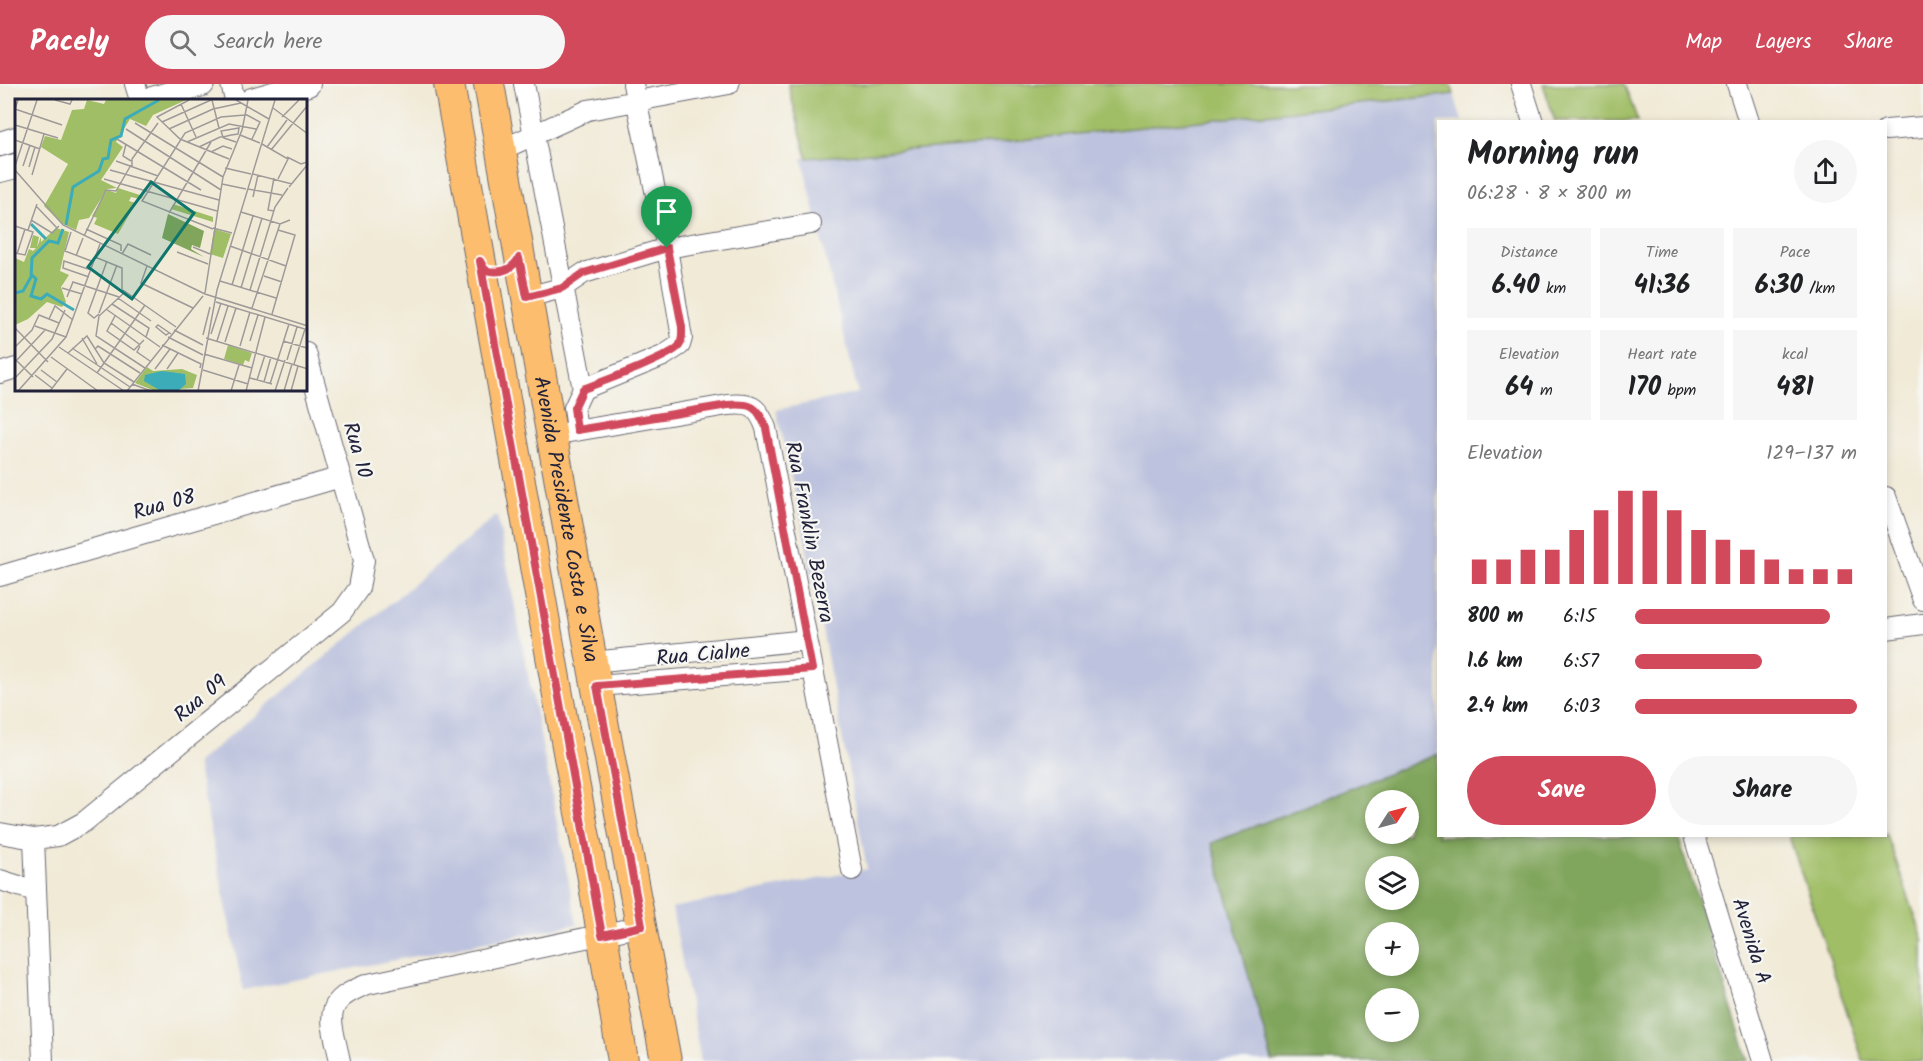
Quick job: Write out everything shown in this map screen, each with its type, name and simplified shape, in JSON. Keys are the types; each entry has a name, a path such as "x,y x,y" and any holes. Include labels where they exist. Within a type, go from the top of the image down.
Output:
{"main road":[{"name":"Avenida Presidente Costa e Silva","path":"449,84 623,1061"},
{"name":"Avenida Presidente Costa e Silva","path":"489,84 529,305 564,433 594,674 666,1061"},
{"path":"480,261 485,270 502,272 509,269 519,258"},
{"path":"492,324 495,316 510,309 529,305"}],"street":[{"path":"135,84 140,99"},
{"path":"152,99 202,84"},
{"path":"231,84 235,99"},
{"path":"256,99 308,84"},
{"path":"524,84 532,136 583,389 564,433"},
{"path":"501,150 588,110 634,93 729,84"},
{"path":"1521,84 1532,120"},
{"path":"1737,84 1748,120"},
{"path":"583,389 663,356 680,345 682,338 682,327 667,248 634,93"},
{"path":"1887,130 1923,127"},
{"path":"0,144 15,140"},
{"path":"529,305 562,288 584,273 667,248 811,224"},
{"name":"Rua 10","path":"308,360 364,560"},
{"path":"0,373 15,368"},
{"name":"Rua Franklin Bezerra","path":"564,433 728,405 746,404 760,413 766,428 852,870"},
{"name":"Rua 08","path":"0,576 341,477"},
{"path":"1887,500 1923,600"},
{"name":"Rua 09","path":"0,833 34,839 58,836 84,822 342,612 359,588 364,560"},
{"path":"1887,629 1923,624"},
{"name":"Rua Cialne","path":"594,674 807,640"},
{"name":"Rua Cialne","path":"594,674 812,669"},
{"name":"Avenida A","path":"1694,837 1763,1061"},
{"path":"34,839 43,1061"},
{"path":"0,880 35,891"},
{"path":"340,1061 331,1017 338,999 349,992 368,984 642,926"}],"shaded area":[{"path":"1454,94 1462,120 1437,120 1437,754 1213,843 1272,1061 701,1061 672,908 867,869 803,528 776,410 858,393 802,158 972,145"},
{"path":"497,515 577,924 243,990 197,763"}],"green space":[{"path":"788,84 1451,84 1454,94 972,145 807,158"},
{"path":"1543,84 1624,84 1638,120 1555,120"},
{"path":"1437,754 1437,837 1678,837 1748,1061 1272,1061 1212,843"},
{"path":"1887,835 1923,939 1923,1061 1863,1061 1789,837 1887,837"}],"route":[{"path":"667,248 682,327 680,345 663,356 583,389 574,408 577,430 728,405 746,404 760,413 766,428 812,669 597,686 642,926 602,935 480,261 485,270 502,272 509,269 519,258 527,297 562,288 584,273 667,248"}]}
